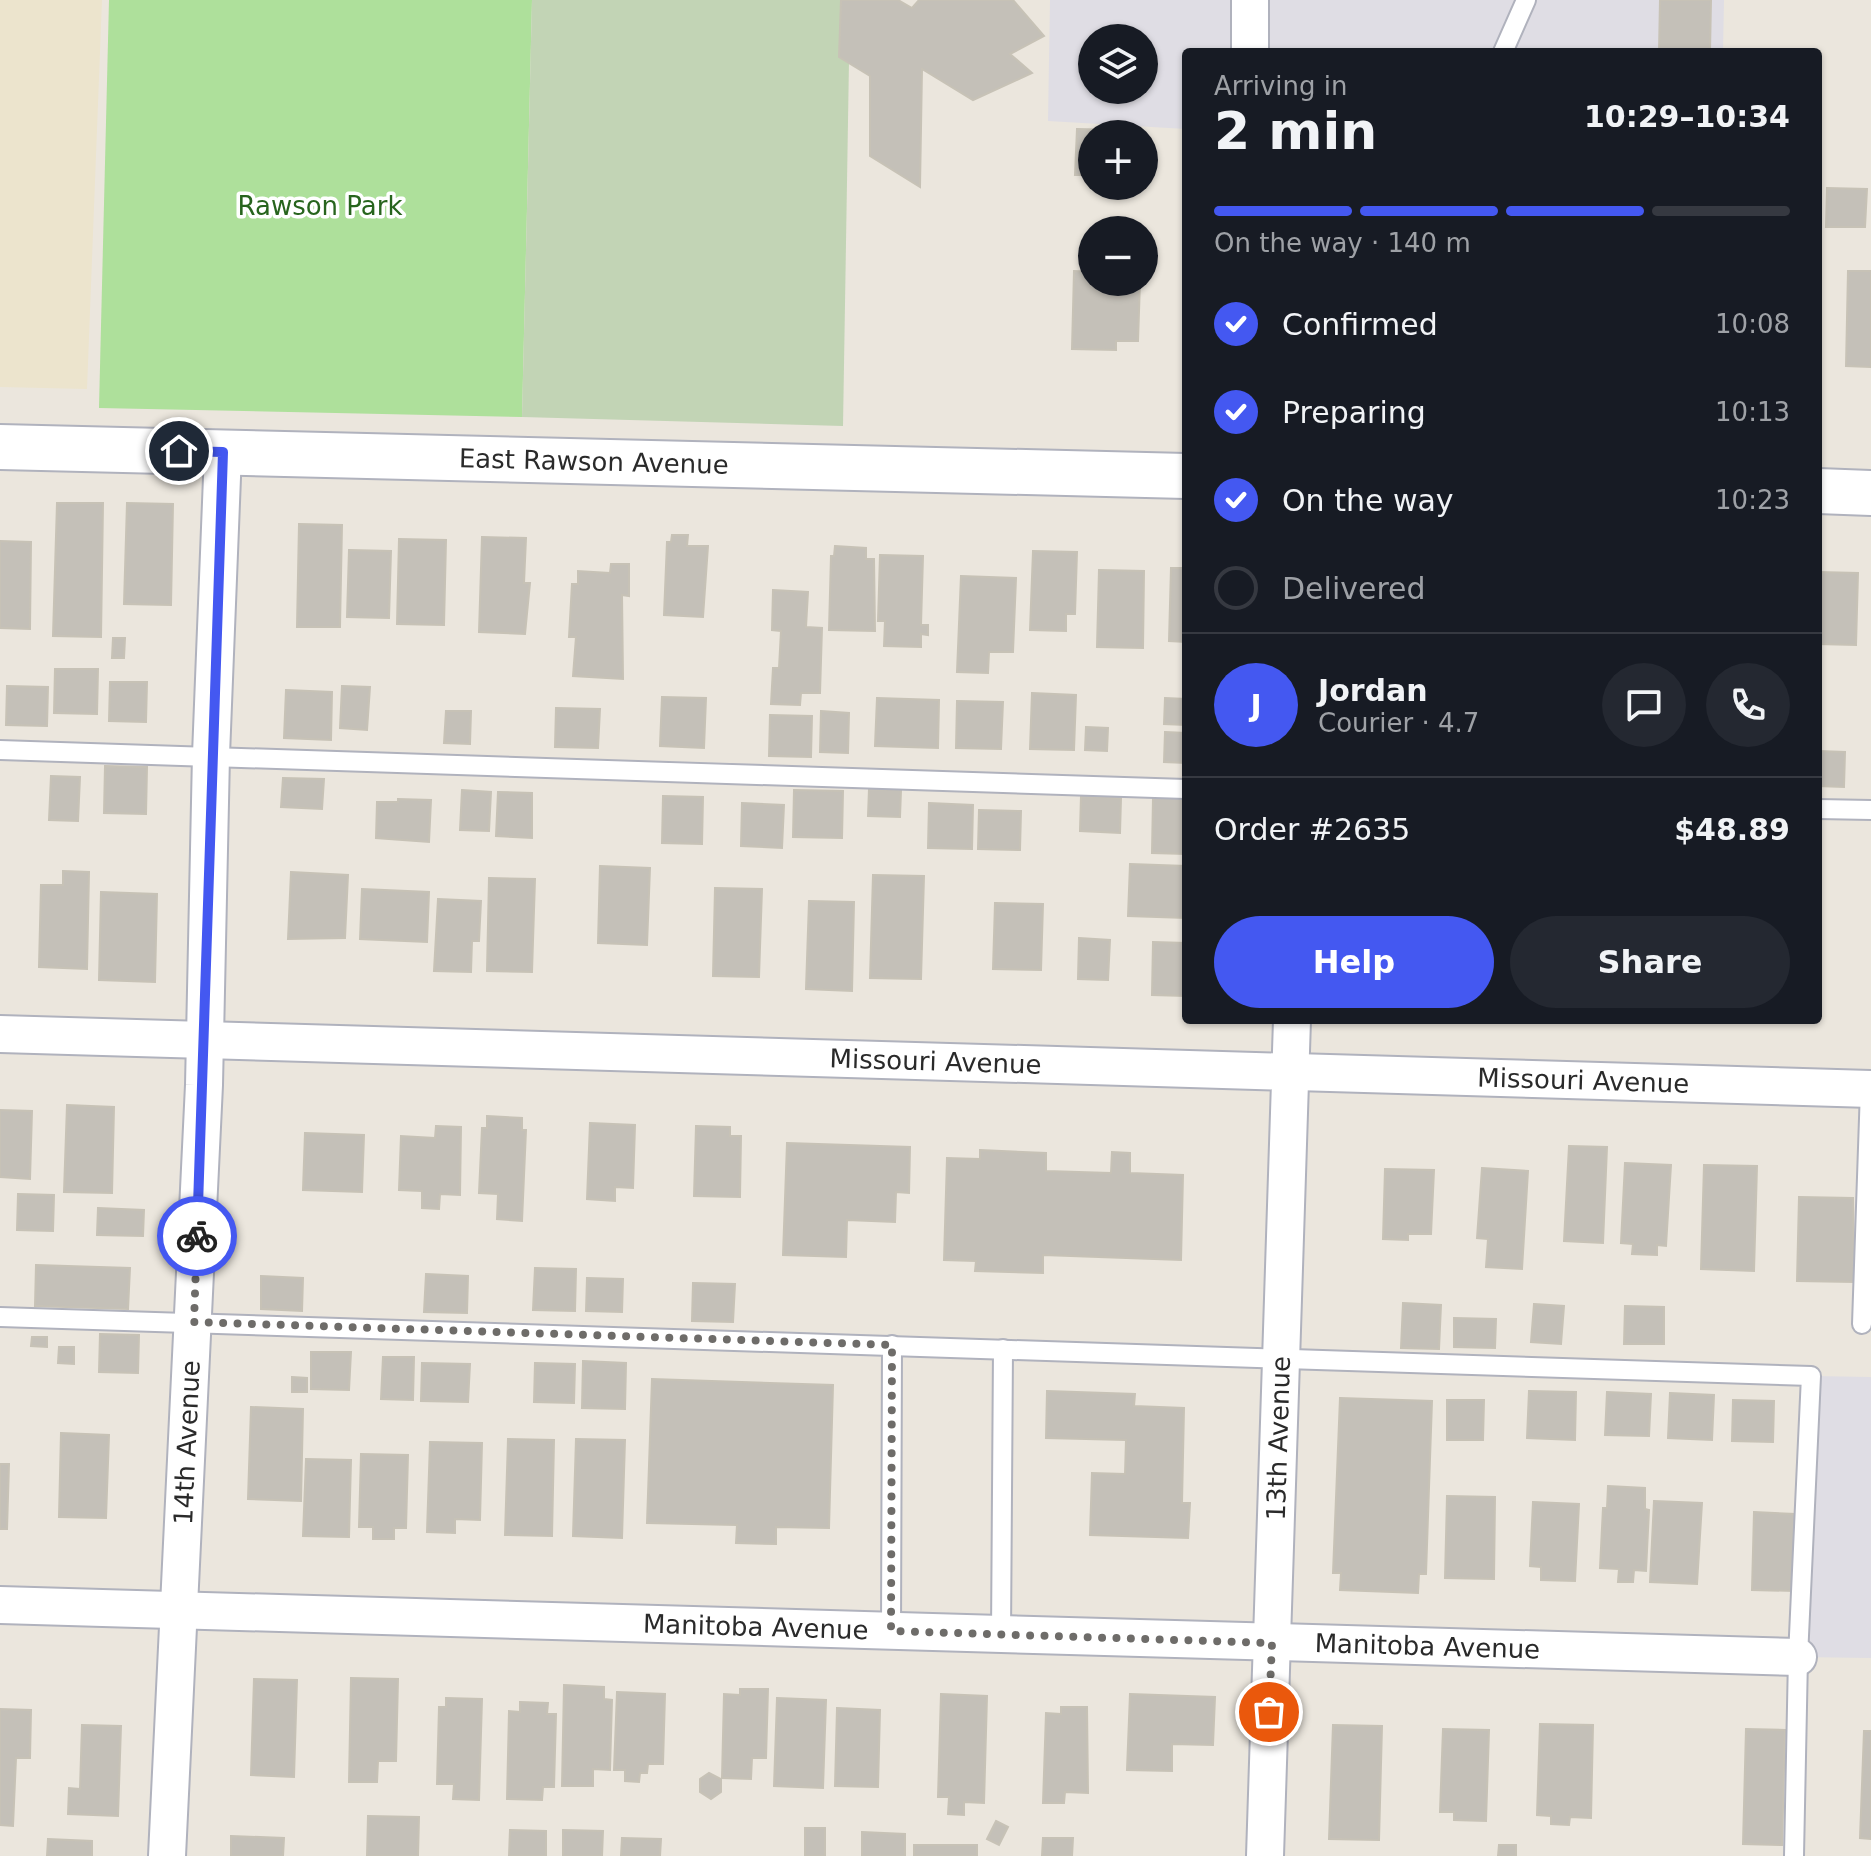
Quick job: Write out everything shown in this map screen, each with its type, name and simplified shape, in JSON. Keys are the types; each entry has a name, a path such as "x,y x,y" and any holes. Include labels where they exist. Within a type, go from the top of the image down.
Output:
{"main road":[{"name":"East Rawson Avenue","path":"0,447 1182,476"},
{"path":"1822,491 1871,493"}],"street":[{"path":"1250,0 1250,48"},
{"name":"14th Avenue","path":"167,1856 194,1322 223,452"},
{"name":"13th Avenue","path":"1265,1856 1292,1024"},
{"name":"Missouri Avenue","path":"0,1034 1870,1089"},
{"name":"Manitoba Avenue","path":"0,1605 1798,1657"}],"lane":[{"path":"1505,48 1526,0"},
{"path":"0,750 1182,789"},
{"path":"1822,809 1871,810"},
{"path":"1862,1324 1870,1089"},
{"path":"0,1317 1811,1376 1798,1657 1794,1856"},
{"path":"891,1631 892,1345"},
{"path":"1001,1635 1003,1349"}],"shaded area":[{"path":"0,0 102,0 87,389 0,387"},
{"path":"1050,0 1724,0 1723,48 1182,48 1182,129 1158,127 1158,120 1048,121"},
{"path":"1811,1376 1871,1377 1871,1658 1798,1657"}],"green space":[{"name":"Rawson Park","path":"109,0 532,0 522,417 99,408"},
{"path":"532,0 850,0 843,426 522,417"}],"building":[{"path":"841,0 898,0 912,8 919,0 1013,0 1044,36 1010,54 1032,73 973,100 922,69 920,187 870,156 870,76 839,57"},
{"path":"1660,0 1711,0 1710,48 1659,48"},
{"path":"1077,129 1078,129 1078,175 1075,175"},
{"path":"1827,188 1867,189 1865,227 1826,227"},
{"path":"1074,271 1078,271 1078,296 1140,296 1138,341 1116,341 1116,350 1072,349"},
{"path":"1848,271 1871,271 1871,367 1846,366"},
{"path":"57,503 103,503 101,637 53,636"},
{"path":"127,503 173,504 171,605 124,604"},
{"path":"299,524 342,525 340,627 297,627"},
{"path":"672,535 688,535 687,546 708,546 703,617 664,615 667,542 671,542"},
{"path":"482,537 526,538 524,583 530,583 525,634 479,632"},
{"path":"399,539 446,540 444,625 397,624"},
{"path":"0,541 31,542 30,629 0,628"},
{"path":"835,546 866,548 866,559 874,559 875,631 829,630 831,556 834,556"},
{"path":"349,550 391,551 389,618 347,617"},
{"path":"1033,551 1077,552 1075,614 1066,614 1066,631 1030,630"},
{"path":"880,555 923,556 921,625 928,625 928,635 921,634 921,647 884,646 885,621 878,621"},
{"path":"611,564 629,564 629,596 622,595 623,679 573,676 576,637 569,637 572,584 578,584 578,571 610,573"},
{"path":"1171,568 1182,568 1182,642 1169,641"},
{"path":"1099,570 1144,571 1143,648 1097,647"},
{"path":"1822,572 1858,573 1856,645 1822,644"},
{"path":"961,576 1016,578 1013,652 989,652 988,673 957,672"},
{"path":"773,590 808,592 806,627 822,628 820,693 801,693 800,705 771,704 773,668 779,668 781,631 772,630"},
{"path":"113,638 125,638 124,658 112,658"},
{"path":"55,669 98,669 97,714 54,713"},
{"path":"110,682 147,682 146,722 109,721"},
{"path":"7,686 48,687 47,726 6,725"},
{"path":"342,686 370,687 367,730 340,728"},
{"path":"286,690 332,692 331,740 284,738"},
{"path":"1032,693 1076,695 1074,750 1030,749"},
{"path":"662,697 706,698 704,748 660,746"},
{"path":"877,698 939,700 938,748 875,746"},
{"path":"1165,698 1182,699 1182,725 1164,724"},
{"path":"957,701 1003,702 1001,749 956,748"},
{"path":"556,708 600,709 598,748 555,747"},
{"path":"446,711 471,711 470,744 444,743"},
{"path":"821,711 849,713 848,753 820,752"},
{"path":"770,715 812,716 811,757 769,756"},
{"path":"1086,727 1108,728 1107,751 1085,750"},
{"path":"1165,732 1182,733 1182,763 1164,762"},
{"path":"1822,751 1845,752 1844,787 1822,786"},
{"path":"105,766 147,767 146,814 104,813"},
{"path":"51,776 80,777 78,821 49,820"},
{"path":"283,778 324,779 322,809 281,807"},
{"path":"869,789 901,790 900,817 868,816"},
{"path":"462,790 491,792 489,831 460,830"},
{"path":"794,790 843,791 842,838 793,837"},
{"path":"498,792 532,793 532,838 496,836"},
{"path":"663,796 703,797 702,844 662,843"},
{"path":"1081,796 1121,798 1120,833 1080,831"},
{"path":"1153,798 1182,798 1182,854 1152,853"},
{"path":"398,799 431,800 429,842 376,838 377,802 398,802"},
{"path":"742,803 784,805 782,848 741,846"},
{"path":"929,803 973,805 972,849 928,848"},
{"path":"979,810 1021,811 1020,850 978,849"},
{"path":"1130,864 1182,866 1182,918 1128,916"},
{"path":"600,866 650,868 647,945 598,943"},
{"path":"63,871 89,872 87,969 39,967 41,885 63,885"},
{"path":"291,872 348,875 345,938 288,939"},
{"path":"873,875 924,876 921,979 870,978"},
{"path":"489,878 535,879 532,972 487,971"},
{"path":"715,888 762,889 759,977 713,976"},
{"path":"362,889 429,892 427,942 360,939"},
{"path":"101,892 157,894 155,982 99,980"},
{"path":"438,899 481,901 479,941 472,941 471,972 434,971"},
{"path":"809,901 854,902 852,991 806,989"},
{"path":"995,903 1043,904 1041,970 993,969"},
{"path":"1079,938 1110,940 1108,980 1078,979"},
{"path":"1153,942 1182,943 1182,996 1152,995"},
{"path":"67,1105 114,1107 112,1193 64,1192"},
{"path":"0,1110 32,1111 30,1179 0,1177"},
{"path":"487,1116 522,1118 522,1130 526,1130 522,1221 497,1219 498,1194 479,1193 482,1128 487,1128"},
{"path":"590,1123 635,1125 633,1188 615,1187 615,1201 587,1199"},
{"path":"436,1126 461,1127 460,1195 440,1194 439,1209 422,1208 422,1191 399,1190 401,1136 435,1138"},
{"path":"696,1126 730,1127 730,1136 741,1136 740,1197 694,1196"},
{"path":"305,1133 364,1135 362,1192 303,1190"},
{"path":"787,1143 910,1147 909,1193 896,1192 895,1222 847,1220 846,1257 783,1255"},
{"path":"1569,1146 1607,1147 1603,1243 1564,1241"},
{"path":"980,1150 1046,1153 1046,1171 1111,1173 1112,1152 1130,1153 1130,1173 1183,1175 1181,1260 1043,1255 1043,1273 975,1271 976,1261 944,1260 947,1158 980,1159"},
{"path":"1625,1163 1671,1165 1666,1246 1657,1245 1657,1255 1632,1254 1633,1244 1621,1243"},
{"path":"1704,1165 1757,1166 1754,1271 1701,1269"},
{"path":"1482,1168 1528,1171 1522,1269 1486,1267 1488,1239 1477,1238"},
{"path":"1385,1169 1434,1170 1431,1234 1408,1234 1408,1240 1383,1239"},
{"path":"18,1194 54,1195 53,1231 17,1230"},
{"path":"1799,1197 1853,1198 1854,1282 1797,1281"},
{"path":"98,1208 144,1210 143,1236 97,1235"},
{"path":"36,1265 130,1268 128,1309 35,1306"},
{"path":"535,1268 576,1269 575,1311 533,1310"},
{"path":"426,1274 468,1276 467,1313 424,1312"},
{"path":"261,1276 303,1278 302,1311 261,1309"},
{"path":"587,1278 623,1279 622,1312 586,1311"},
{"path":"693,1283 735,1284 733,1322 692,1321"},
{"path":"1403,1303 1441,1305 1439,1349 1401,1348"},
{"path":"1534,1304 1564,1306 1561,1344 1531,1342"},
{"path":"1625,1306 1664,1307 1664,1344 1624,1344"},
{"path":"1454,1318 1496,1319 1495,1348 1454,1347"},
{"path":"100,1334 139,1335 138,1373 99,1372"},
{"path":"32,1337 47,1337 47,1347 31,1346"},
{"path":"59,1347 74,1347 74,1364 58,1363"},
{"path":"311,1352 351,1352 349,1390 311,1389"},
{"path":"383,1357 414,1357 413,1400 381,1399"},
{"path":"583,1361 626,1363 625,1409 582,1408"},
{"path":"422,1363 470,1364 468,1402 421,1401"},
{"path":"535,1363 575,1364 574,1403 534,1402"},
{"path":"292,1377 307,1378 307,1392 292,1392"},
{"path":"652,1379 833,1385 829,1528 776,1527 776,1544 736,1543 737,1525 647,1523"},
{"path":"1047,1391 1135,1394 1134,1406 1184,1408 1182,1503 1190,1503 1188,1538 1090,1535 1092,1473 1125,1474 1126,1440 1046,1438"},
{"path":"1529,1391 1576,1392 1575,1440 1527,1438"},
{"path":"1607,1392 1651,1394 1649,1436 1605,1435"},
{"path":"1670,1393 1714,1395 1712,1440 1668,1438"},
{"path":"1340,1398 1432,1401 1426,1574 1419,1574 1418,1593 1340,1590 1341,1573 1333,1573"},
{"path":"1447,1400 1484,1400 1483,1440 1447,1440"},
{"path":"1733,1400 1774,1401 1773,1442 1732,1441"},
{"path":"251,1407 303,1409 301,1501 248,1499"},
{"path":"61,1433 109,1435 106,1518 59,1517"},
{"path":"508,1439 554,1440 552,1536 505,1535"},
{"path":"576,1439 625,1440 622,1538 573,1536"},
{"path":"430,1442 482,1443 480,1520 455,1519 455,1533 427,1532"},
{"path":"361,1454 408,1455 406,1528 394,1528 394,1539 373,1539 373,1527 359,1527"},
{"path":"306,1459 351,1460 349,1537 303,1536"},
{"path":"0,1464 9,1464 7,1529 0,1529"},
{"path":"1608,1486 1645,1488 1645,1509 1649,1510 1646,1571 1634,1570 1633,1582 1618,1582 1619,1569 1600,1568 1603,1508 1607,1508"},
{"path":"1447,1496 1495,1497 1494,1579 1445,1578"},
{"path":"1654,1501 1702,1503 1697,1584 1650,1582"},
{"path":"1533,1502 1579,1504 1575,1581 1541,1580 1541,1567 1530,1566"},
{"path":"1754,1512 1795,1514 1794,1591 1752,1590"},
{"path":"351,1678 398,1679 396,1761 378,1761 377,1782 349,1782"},
{"path":"254,1679 297,1680 294,1777 251,1775"},
{"path":"564,1685 604,1687 604,1699 612,1700 610,1770 593,1769 593,1786 562,1786"},
{"path":"740,1689 768,1689 766,1758 752,1758 751,1779 722,1778 724,1694 740,1695"},
{"path":"617,1692 665,1694 663,1764 648,1764 647,1773 640,1773 639,1782 625,1781 625,1770 614,1770"},
{"path":"941,1694 987,1696 984,1803 964,1802 964,1815 948,1814 949,1797 938,1797"},
{"path":"1130,1694 1215,1697 1213,1745 1172,1744 1172,1771 1127,1770"},
{"path":"446,1698 482,1699 479,1800 453,1799 454,1784 437,1784 439,1707 446,1707"},
{"path":"777,1698 826,1700 823,1788 774,1786"},
{"path":"520,1702 548,1703 547,1714 556,1714 554,1787 543,1787 542,1800 507,1799 509,1711 520,1712"},
{"path":"1061,1707 1087,1707 1088,1793 1065,1792 1064,1803 1043,1803 1046,1713 1061,1714"},
{"path":"837,1708 880,1710 878,1787 835,1786"},
{"path":"0,1709 31,1710 30,1758 16,1758 13,1826 0,1825"},
{"path":"1540,1724 1593,1725 1591,1818 1570,1817 1569,1825 1551,1824 1551,1816 1537,1815"},
{"path":"82,1725 121,1726 118,1816 68,1814 69,1788 80,1789"},
{"path":"1333,1725 1382,1726 1379,1840 1329,1839"},
{"path":"1443,1729 1489,1730 1486,1821 1454,1820 1454,1812 1440,1812"},
{"path":"1746,1729 1785,1730 1782,1845 1743,1844"},
{"path":"1864,1731 1871,1731 1871,1839 1860,1838"},
{"path":"709,1773 721,1779 721,1792 711,1799 700,1792 700,1779"},
{"path":"368,1816 419,1817 418,1856 367,1856"},
{"path":"996,1821 1008,1827 999,1845 987,1839"},
{"path":"805,1828 825,1828 825,1856 805,1856"},
{"path":"510,1830 546,1831 546,1856 509,1856"},
{"path":"563,1830 603,1831 602,1856 563,1856"},
{"path":"862,1832 905,1834 905,1856 862,1856"},
{"path":"231,1836 284,1838 283,1856 231,1856"},
{"path":"622,1838 661,1839 660,1856 621,1856"},
{"path":"1043,1838 1073,1838 1072,1856 1042,1856"},
{"path":"48,1839 92,1841 92,1856 47,1856"},
{"path":"914,1845 977,1845 977,1856 914,1856"},
{"path":"1499,1845 1516,1845 1516,1856 1498,1856"}],"way so far":[{"path":"197,1236 194,1322 892,1345 891,1631 1272,1643 1269,1712"}],"route":[{"path":"179,451 223,452 197,1236"}]}
